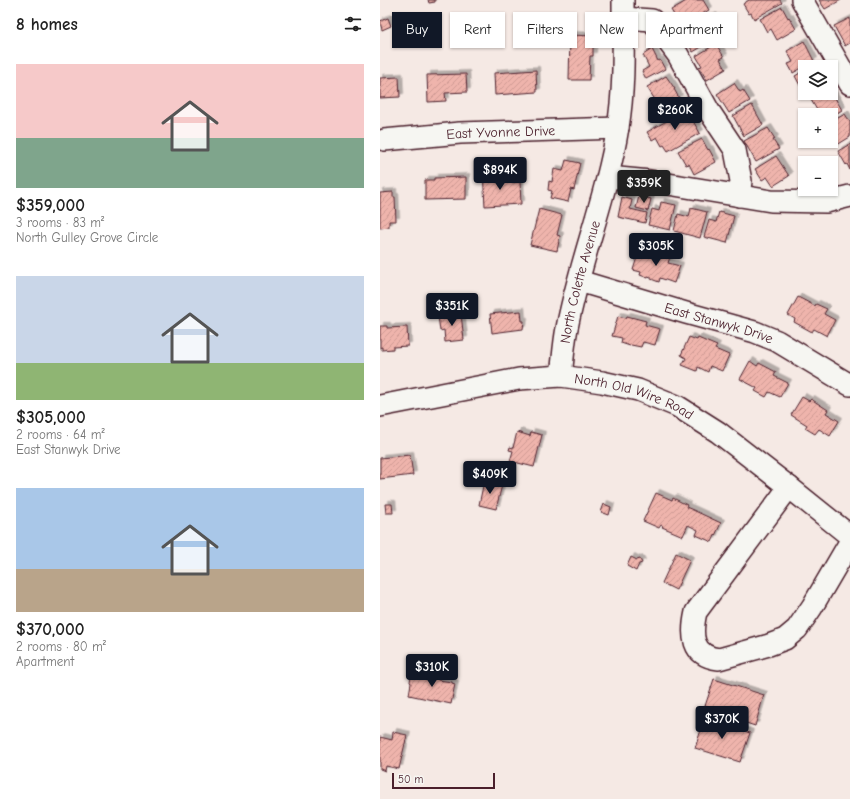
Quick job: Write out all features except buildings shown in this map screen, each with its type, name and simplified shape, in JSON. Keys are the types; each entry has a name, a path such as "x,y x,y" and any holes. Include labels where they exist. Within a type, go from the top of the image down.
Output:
{"street":[{"path":"802,0 850,84"},
{"path":"623,9 652,20 678,55 709,111 735,150 742,181 739,196"},
{"name":"North Colette Avenue","path":"561,376 566,329 608,177 618,128 622,102 623,9"},
{"name":"East Yvonne Drive","path":"384,140 460,132 618,128"},
{"path":"608,177 650,181 771,201 826,202 850,196"},
{"name":"East Stanwyk Drive","path":"579,281 755,332 777,341 850,386"},
{"name":"North Old Wire Road","path":"380,406 519,379 561,376 602,382 638,390 677,406 718,432 850,536"},
{"path":"789,487 696,612 693,624 693,634 696,646 704,654 712,658 719,659 785,639 797,629 805,618 850,542"}]}
